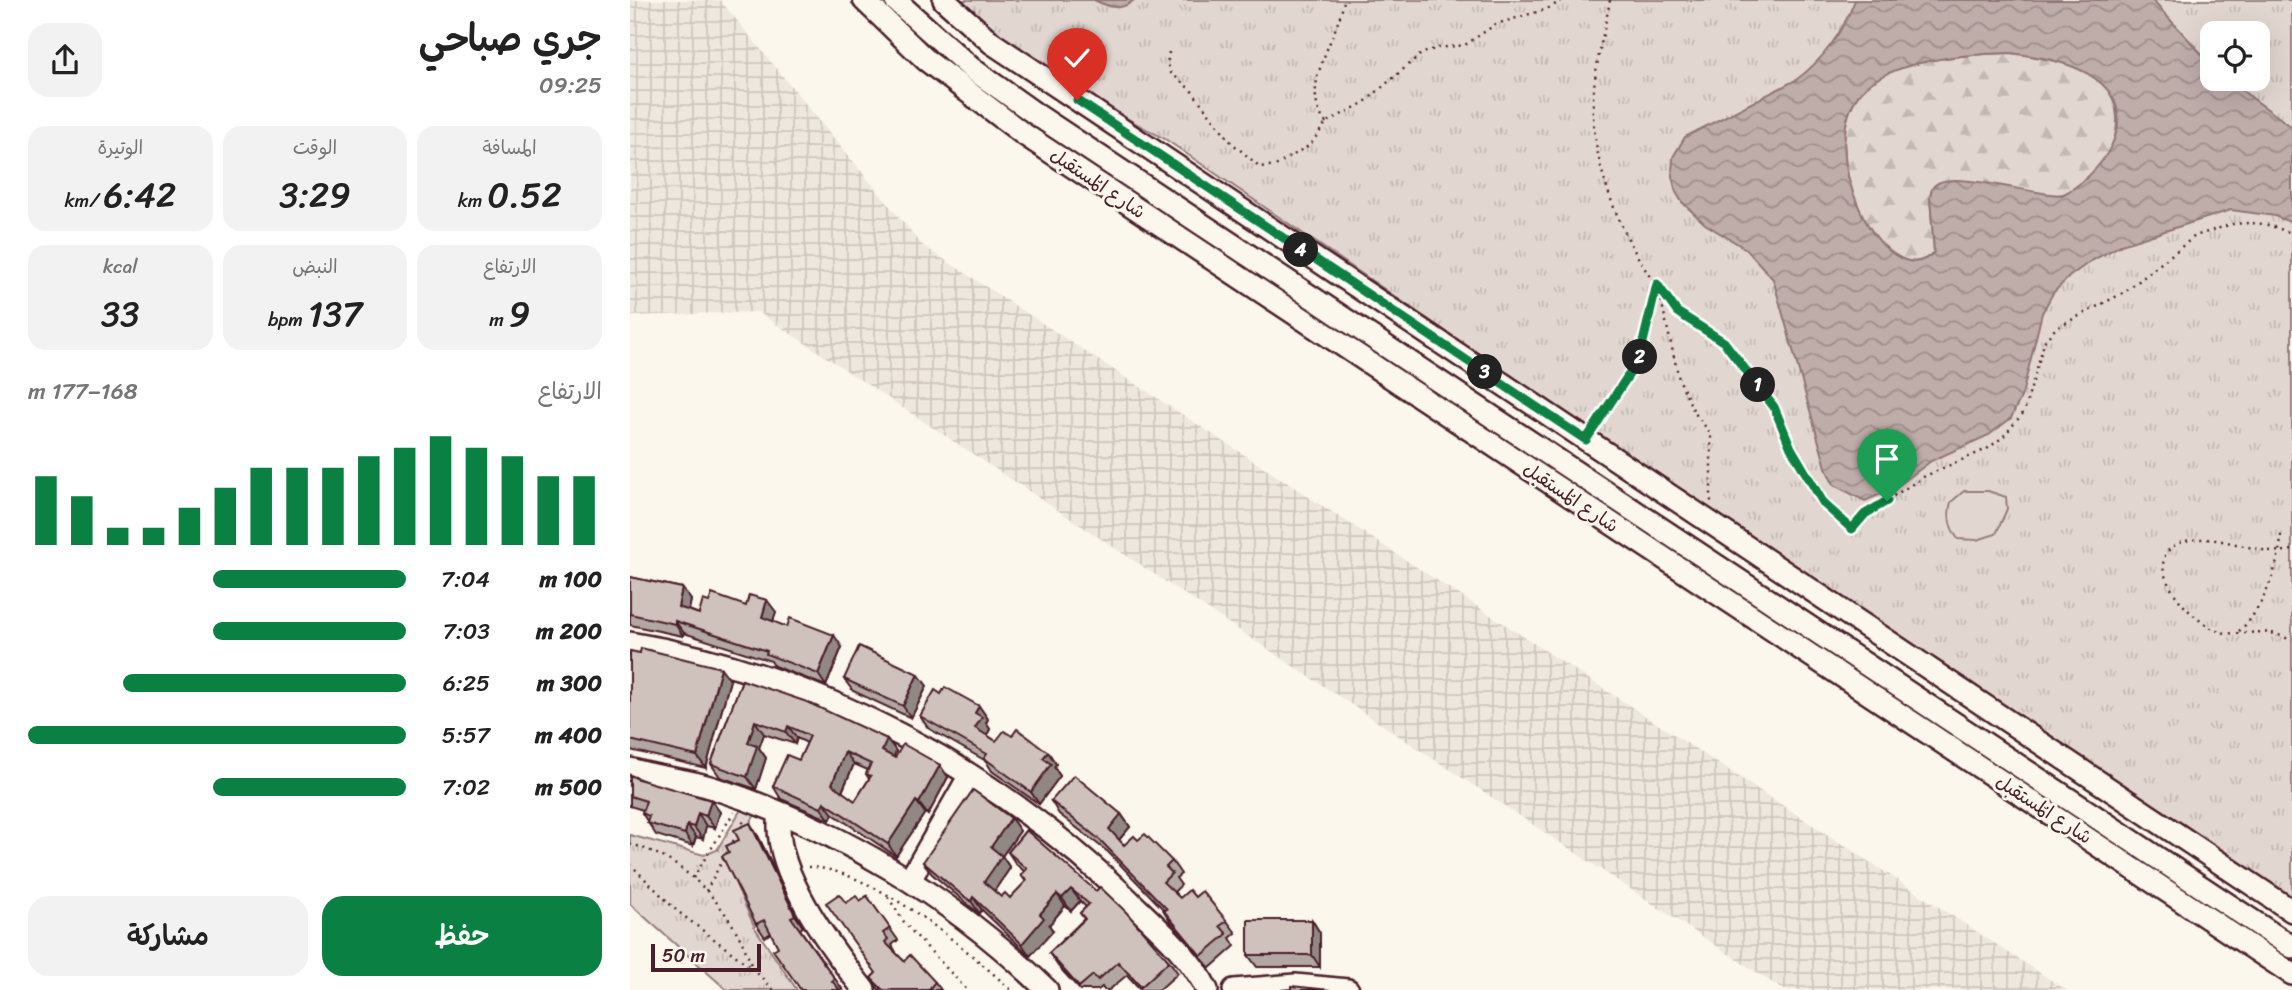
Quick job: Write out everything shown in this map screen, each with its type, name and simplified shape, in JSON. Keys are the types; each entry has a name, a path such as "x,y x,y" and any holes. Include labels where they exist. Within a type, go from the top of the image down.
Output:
{"street":[{"name":"شارع المُستقبل","path":"864,0 937,69 1022,133 2292,974"},
{"name":"شارع المُستقبل","path":"895,0 971,68 1037,115 2292,947"},
{"path":"944,0 992,43 2292,911"},
{"path":"630,643 717,664 825,701 893,732 970,775 1032,818 1101,873 1195,969 1207,990"},
{"path":"630,769 699,784 780,814 844,843 910,880 990,939 1047,990"},
{"path":"910,880 970,775"},
{"path":"780,814 779,842 789,867 828,941 864,990"},
{"path":"1234,990 1295,985 1348,990"}],"path":[{"path":"1326,123 1316,107 1314,94 1319,73 1337,31 1345,0"},
{"path":"1169,52 1167,64 1171,73 1191,90 1233,143 1260,167 1277,165 1310,145 1326,123 1365,102 1421,54 1437,48 1465,45 1496,24 1547,9 1563,0"},
{"path":"1610,0 1593,101 1598,166 1631,247 1677,312 1724,342 1774,407 1791,448 1824,504 1852,529 1865,514 1925,476 1987,449 2003,437 2024,412 2045,340 2056,328 2125,292 2195,236 2223,226 2249,223 2265,224 2292,233"},
{"path":"1586,440 1639,359 1657,284"},
{"path":"1657,284 1679,379 1695,412 1712,434 1710,523"},
{"path":"2237,632 2255,616 2281,552 2281,531"},
{"path":"2292,550 2281,552 2203,539 2188,541 2166,555 2164,577 2187,608 2216,631 2272,633 2292,640"},
{"path":"693,878 748,801"},
{"path":"706,891 748,801"},
{"path":"630,844 664,858 693,878 706,891 746,949 752,968"},
{"path":"630,865 676,910 752,968 774,990"},
{"path":"789,867 813,867 844,874 887,895 955,943 1012,990"},
{"path":"887,895 906,925 967,990"}],"shaded area":[{"path":"630,0 720,0 922,245 2066,990 1783,990 758,312 630,316"}],"green space":[{"path":"961,0 2292,0 2292,901 1829,594 1165,139 1083,95 1010,43"},
{"path":"2011,53 2048,59 2074,67 2096,78 2105,86 2113,100 2117,116 2116,133 2102,165 2078,188 2063,194 2002,192 1930,197 1934,252 1915,261 1895,255 1876,236 1859,208 1848,176 1844,142 1850,111 1867,86 1897,70 1956,57"},
{"path":"1964,491 1988,491 2006,497 2007,509 1996,534 1977,540 1958,539 1951,526 1949,512 1951,502"},
{"path":"743,806 757,811 727,864 755,928 797,990 727,990 630,904 630,835 704,855 717,850"}],"water":[{"path":"1094,0 1134,0 1124,6 1115,7"},
{"path":"1855,0 2152,0 2200,52 2200,91 2242,91 2292,127 2292,223 2275,216 2231,210 2121,245 2091,261 2053,293 2042,313 2022,395 2011,418 1989,435 1931,461 1895,488 1865,501 1834,485 1827,471 1773,279 1746,249 1705,224 1682,202 1672,176 1673,157 1685,137 1796,80 1823,54 1838,34","holes":["2011,53 2072,66 2094,77 2114,100 2118,115 2117,131 2101,162 2076,187 2062,195 1962,180 1938,183 1933,187 1930,197 1934,252 1915,261 1895,255 1876,236 1859,208 1848,176 1844,142 1850,111 1867,86 1898,70 1936,60"]}],"building":[{"path":"630,577 682,588 678,607 699,614 703,600 709,602 712,594 746,606 749,595 767,600 762,617 787,627 790,618 834,635 818,674 766,654 767,651 675,621 675,624 630,614"},
{"path":"859,646 918,674 903,706 844,679"},
{"path":"641,648 721,668 697,756 630,740 630,651 640,653"},
{"path":"742,680 807,702 887,739 882,751 895,758 903,744 940,765 919,803 916,801 888,844 824,802 821,808 773,786 787,755 799,760 810,736 788,726 786,732 755,721 748,743 757,746 747,777 711,764","holes":["845,752 871,764 866,774 871,776 855,801 832,784"]},
{"path":"945,687 979,706 975,713 982,717 975,728 996,741 1004,731 1012,736 1017,729 1048,752 1043,758 1051,764 1031,792 984,758 987,754 920,716 935,690 941,694"},
{"path":"630,775 711,800 706,816 698,813 694,827 687,825 685,834 647,823 649,816 642,813 646,801 630,796"},
{"path":"1074,775 1121,814 1109,829 1124,845 1134,836 1138,840 1145,834 1172,861 1166,867 1172,873 1163,882 1180,898 1189,890 1195,897 1202,891 1227,921 1220,926 1227,934 1201,956 1164,911 1167,909 1100,840 1051,801"},
{"path":"973,790 1011,818 991,847 1002,856 984,882 1001,897 1005,893 1010,898 1027,880 1021,875 1027,869 1008,852 1026,830 1096,891 1100,887 1169,961 1141,987 1118,962 1098,980 1093,975 1079,987 1049,953 1085,919 1080,913 1089,904 1071,889 1062,898 1057,894 1040,914 1044,918 1022,944 973,897 971,901 962,895 923,862"},
{"path":"750,823 795,915 791,917 840,990 801,990 773,950 778,947 764,920 756,924 722,856 729,852 726,846 739,840 734,830"},
{"path":"839,894 846,903 856,896 860,901 867,896 890,928 883,933 888,939 885,942 904,961 910,955 935,982 930,990 883,990 871,978 876,973 826,903"},
{"path":"1248,920 1312,920 1312,955 1248,955"},
{"path":"1291,986 1330,990 1281,990 1291,989"}],"route":[{"path":"1077,100 1586,440 1639,359 1653,311 1657,284 1677,312 1724,342 1758,385 1774,407 1791,448 1803,464 1815,490 1836,517 1852,529 1865,514 1887,501"}]}
